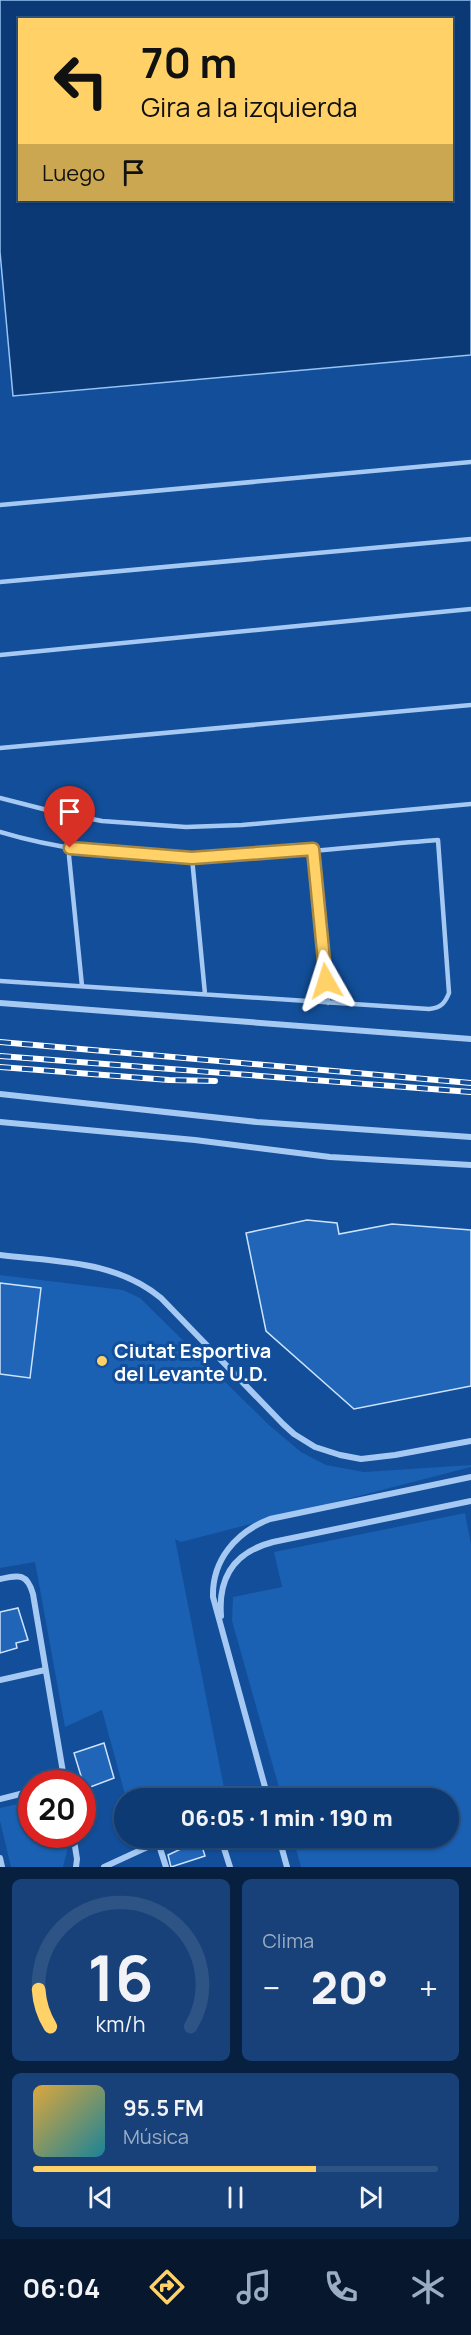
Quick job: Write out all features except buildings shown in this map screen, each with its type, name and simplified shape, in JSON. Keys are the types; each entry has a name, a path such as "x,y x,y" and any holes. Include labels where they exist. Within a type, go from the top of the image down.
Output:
{"street":[{"path":"0,1003 471,1039"},
{"path":"0,1094 257,1122 471,1137"},
{"path":"0,1122 184,1138 330,1157 471,1165"},
{"path":"0,1255 99,1267 122,1273 144,1284 161,1298 289,1429 305,1442 328,1452 351,1458 378,1458 471,1441"},
{"path":"265,1788 213,1597 213,1584 225,1552 250,1528 270,1519 471,1477"},
{"path":"223,1638 221,1590 231,1568 249,1552 273,1542 471,1501"},
{"path":"0,1580 15,1576 24,1577 30,1584 62,1770"},
{"path":"0,1680 45,1670"},
{"path":"0,1799 18,1794"},
{"path":"75,1848 76,1867"},
{"path":"104,1867 146,1848"},
{"path":"160,1848 166,1867"},
{"path":"224,1848 230,1867"},
{"path":"282,1848 287,1867"},
{"path":"0,1858 2,1867"}],"lane":[{"path":"0,505 471,462"},
{"path":"0,582 471,539"},
{"path":"0,655 471,609"},
{"path":"0,748 471,705"},
{"path":"0,798 102,821 186,827 242,825 471,804"},
{"path":"0,832 50,846 192,858 438,840 449,993 444,1003 429,1009 0,981"},
{"path":"70,848 82,986"},
{"path":"313,849 328,1003"},
{"path":"192,858 205,994"}],"shaded area":[{"path":"0,0 471,0 471,355 13,396 0,252"},
{"name":"Ciutat Esportiva del Levante U.D.","path":"0,1275 123,1290 140,1298 269,1425 301,1452 326,1465 364,1472 471,1465 471,1467 181,1542 175,1539 224,1788 123,1788 102,1710 65,1727 35,1562 0,1568"},
{"path":"465,1513 471,1544 471,1867 301,1867 296,1848 459,1848 459,1788 279,1788 232,1621 233,1597 282,1587 274,1552"},
{"path":"18,1804 18,1848 67,1848 63,1867 11,1867 0,1821 0,1808"}],"railway":[{"path":"0,1042 471,1083"},
{"path":"0,1056 471,1092"},
{"path":"0,1067 169,1080 215,1081"}],"place":[{"name":"Ciutat Esportiva del Levante U.D.","path":"102,1361"}],"route":[{"path":"70,848 174,858 313,849 326,981"}]}
